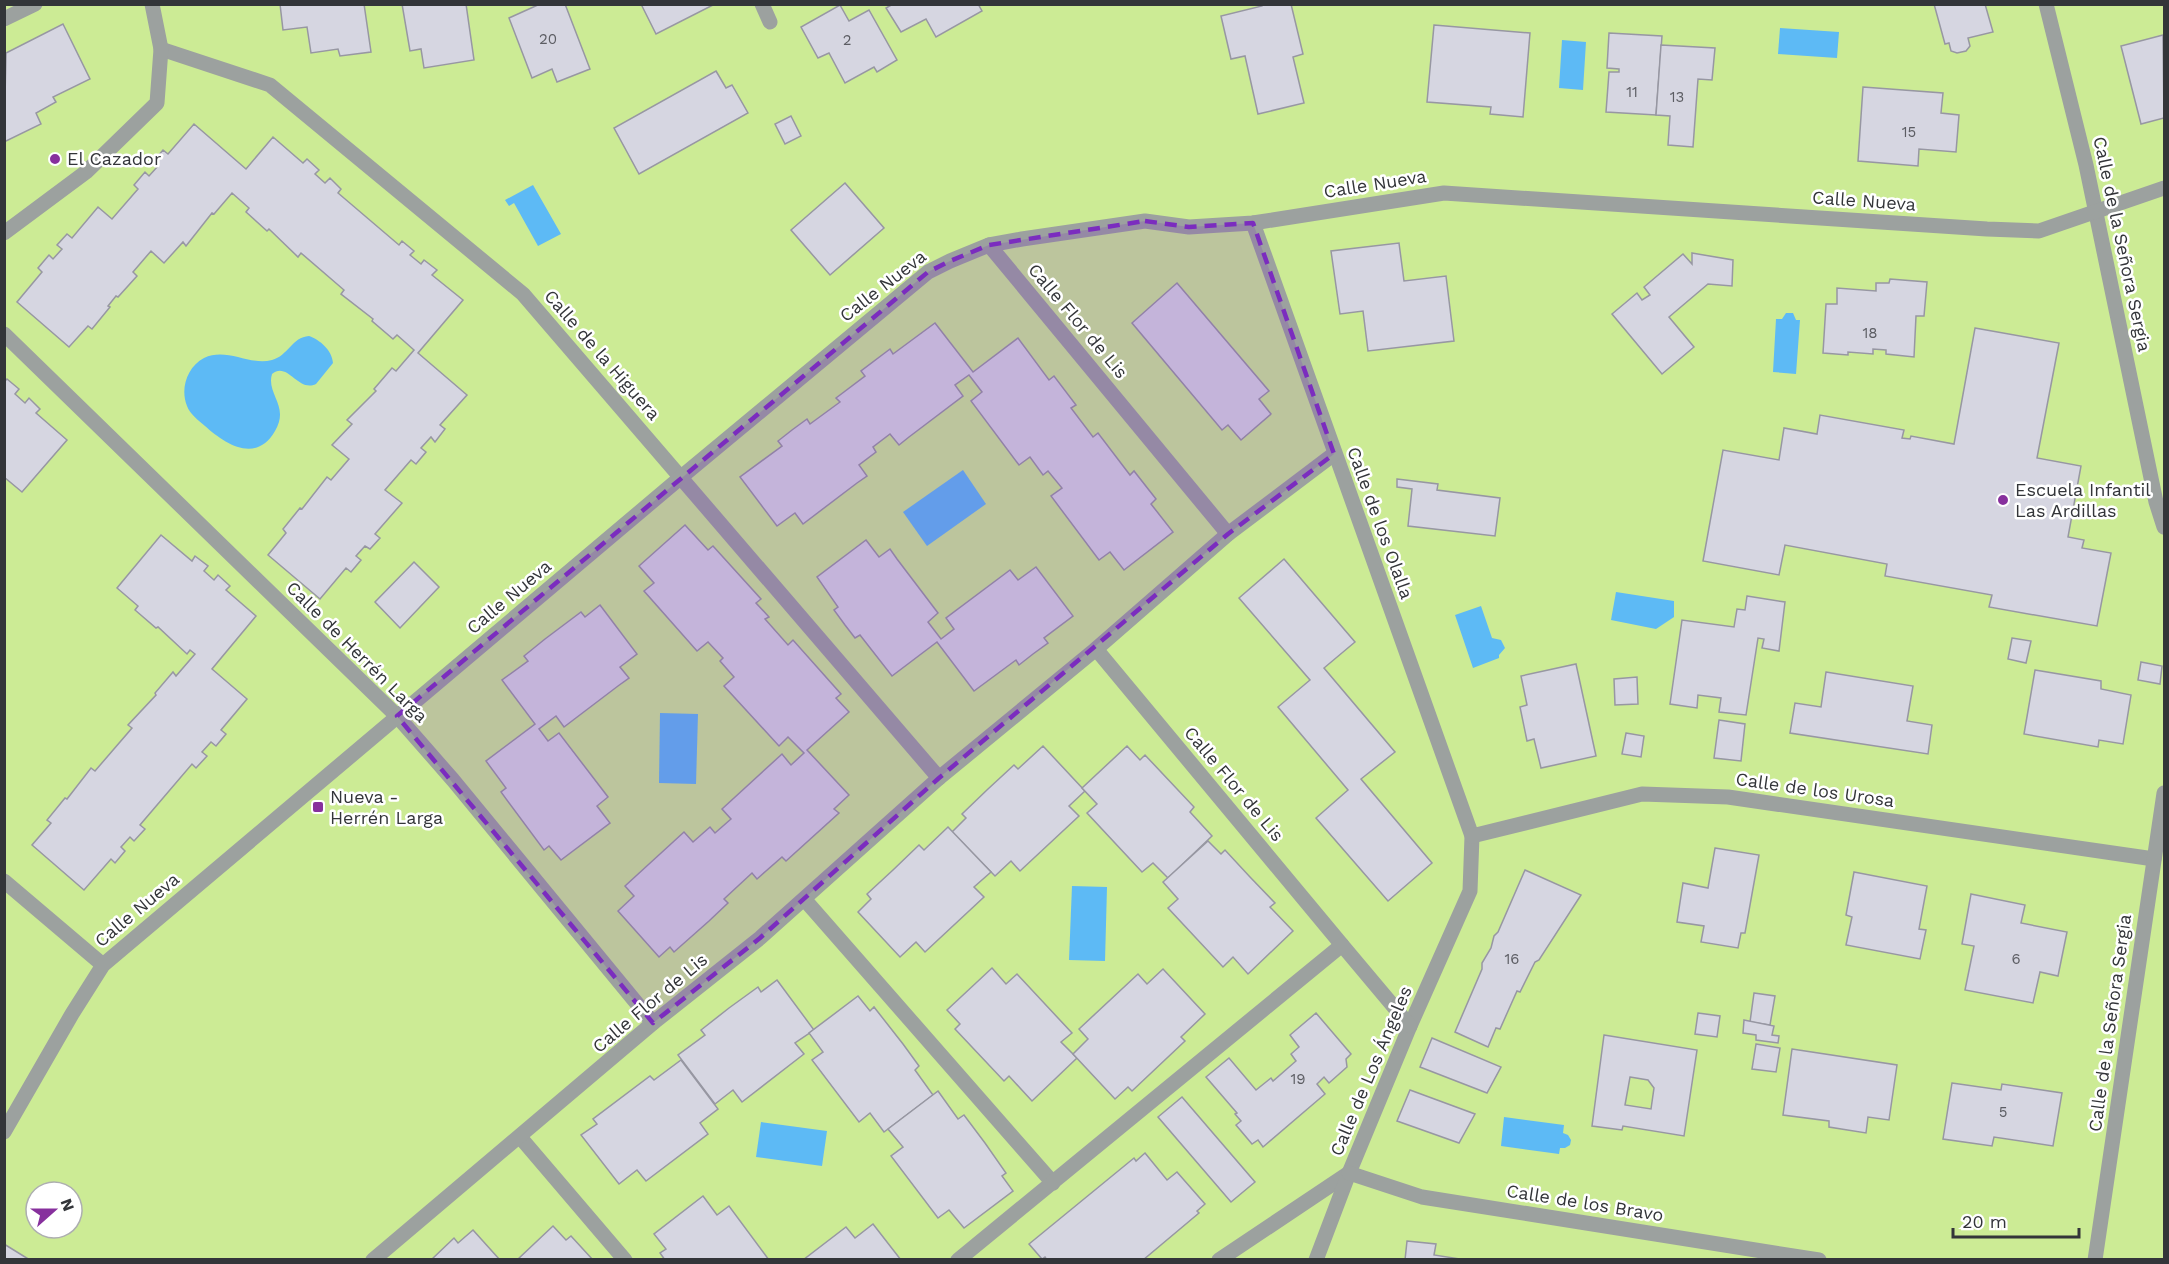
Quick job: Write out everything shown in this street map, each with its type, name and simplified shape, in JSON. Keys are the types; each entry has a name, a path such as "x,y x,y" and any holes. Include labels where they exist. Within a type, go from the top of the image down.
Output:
{"street":[{"path":"4,19 35,4"},
{"path":"4,233 86,172 157,103 162,49 152,4"},
{"path":"762,4 770,22"},
{"name":"Calle de la Señora Sergia","path":"2046,4 2096,212 2156,502 2164,527"},
{"name":"Calle de la Higuera","path":"162,49 270,86 523,294 939,778"},
{"name":"Calle Nueva","path":"4,1132 103,964 928,272 950,261 989,245 1145,221 1189,227 1253,223 1444,193 2039,231 2164,188"},
{"name":"Calle de los Olalla","path":"1253,223 1472,836"},
{"name":"Calle Flor de Lis","path":"989,245 1228,534"},
{"name":"Calle de Herrén Larga","path":"4,334 397,716 653,1023"},
{"name":"Calle Flor de Lis","path":"373,1260 653,1023 805,900 939,778 1096,649 1228,534 1334,454"},
{"name":"Calle Flor de Lis","path":"1096,649 1410,1026"},
{"name":"Calle de la Señora Sergia","path":"2095,1260 2164,793"},
{"name":"Calle de los Urosa","path":"1472,836 1642,794 1653,794 1728,797 2154,858"},
{"name":"Calle de Los Ángeles","path":"1219,1260 1349,1173 1410,1026 1470,891 1472,836"},
{"path":"4,880 103,964"},
{"path":"805,900 1053,1183"},
{"path":"958,1260 1342,945"},
{"path":"520,1137 625,1260"},
{"path":"1317,1260 1349,1173"},
{"name":"Calle de los Bravo","path":"1349,1173 1422,1197 1819,1260"}],"highlighted area":[{"path":"1145,221 1189,227 1253,223 1334,454 1228,534 939,778 760,938 653,1023 397,716 928,272 989,245"}],"green space":[{"path":"5,5 2164,5 2164,1259 5,1260"}],"water":[{"path":"1780,28 1839,32 1837,58 1778,54"},
{"path":"1562,40 1586,42 1583,90 1559,88"},
{"path":"533,185 561,234 538,246 514,203 509,206 505,200"},
{"path":"1786,313 1793,313 1796,320 1800,320 1796,374 1773,372 1776,319 1782,319"},
{"path":"309,336 325,346 333,363 316,384 310,386 283,371 272,374 272,388 279,407 279,422 267,441 259,447 240,448 231,444 213,433 188,409 184,393 186,379 193,367 204,358 213,355 230,355 255,361 272,360 282,355 298,340"},
{"path":"963,470 986,504 927,546 903,512"},
{"path":"1616,592 1674,601 1674,617 1656,629 1611,620"},
{"path":"1481,606 1492,638 1501,640 1505,648 1499,658 1473,668 1455,615"},
{"path":"660,713 698,714 696,784 659,783"},
{"path":"1072,886 1107,887 1105,961 1069,960"},
{"path":"1504,1117 1564,1125 1563,1133 1571,1140 1570,1145 1560,1148 1559,1154 1501,1146"},
{"path":"761,1122 827,1131 822,1166 756,1157"}],"building":[{"path":"280,4 364,4 371,52 340,56 338,49 311,53 307,27 283,30"},
{"path":"402,4 466,4 474,60 424,68 421,49 410,51"},
{"path":"540,4 565,4 590,69 557,82 552,69 532,78 509,18"},
{"path":"641,4 713,4 713,5 656,34"},
{"path":"893,4 978,4 982,11 936,37 926,19 901,32 886,8"},
{"path":"1262,4 1291,4 1303,54 1293,57 1304,103 1258,114 1245,56 1231,59 1221,16 1262,6"},
{"path":"1934,4 1985,4 1993,32 1968,38 1970,46 1966,51 1957,53 1951,51 1949,43 1945,44"},
{"path":"840,5 849,21 869,10 897,60 877,72 874,67 845,83 829,53 818,58 801,27"},
{"path":"63,24 90,79 53,97 56,102 36,113 41,124 4,142 6,53"},
{"path":"1434,25 1530,33 1523,117 1490,114 1491,107 1427,102"},
{"path":"1609,33 1662,36 1656,115 1606,112 1609,72 1619,72 1619,69 1607,68"},
{"path":"2163,35 2164,118 2141,124 2121,46"},
{"path":"1661,45 1715,48 1712,80 1698,79 1693,147 1668,145 1670,116 1656,115"},
{"path":"716,71 726,88 732,85 748,113 639,174 614,128"},
{"path":"1863,87 1943,93 1941,113 1959,115 1956,152 1919,149 1918,166 1858,161"},
{"path":"791,116 801,136 785,144 775,124"},
{"path":"194,124 246,169 273,137 303,163 307,159 319,170 315,174 325,183 330,178 341,189 338,193 399,245 402,241 414,251 410,255 421,264 424,260 437,270 432,275 463,300 418,353 467,395 440,425 445,429 435,442 431,437 421,448 426,452 416,464 411,460 385,490 402,503 375,534 380,538 370,549 365,546 356,556 361,560 351,572 346,568 320,599 268,555 286,533 283,529 300,508 302,509 327,477 331,480 349,459 332,445 352,424 347,420 376,391 374,389 392,368 396,371 414,350 397,335 393,339 372,321 373,319 341,294 344,290 301,253 298,257 269,229 267,231 246,212 249,208 232,193 214,214 212,213 186,246 183,242 164,263 151,251 133,272 137,276 118,297 116,296 92,329 88,326 69,347 17,302 42,272 38,268 49,255 53,259 62,249 57,245 67,234 72,238 98,207 112,219 138,189 134,185 145,172 149,176 158,166 153,162 163,150 168,154"},
{"path":"845,183 884,228 830,275 791,230"},
{"path":"1399,243 1404,281 1446,276 1454,341 1368,351 1363,311 1340,314 1331,251"},
{"path":"1692,253 1733,260 1732,286 1708,284 1669,317 1694,347 1662,374 1612,314 1637,293 1642,300 1650,295 1644,287 1683,254 1692,264"},
{"path":"1890,279 1927,282 1924,316 1916,316 1914,357 1886,354 1886,350 1873,349 1873,354 1823,353 1826,304 1837,304 1837,288 1876,291 1876,283 1889,283"},
{"path":"1177,283 1269,391 1259,399 1271,414 1241,440 1228,425 1222,430 1132,323"},
{"path":"935,323 973,372 1018,338 1049,380 1054,376 1076,405 1071,408 1093,437 1098,433 1130,475 1134,471 1156,499 1151,504 1173,532 1124,570 1110,552 1099,560 1051,496 1062,488 1048,471 1043,475 1030,457 1019,465 971,401 982,392 969,375 955,385 963,396 899,445 890,434 873,447 876,452 859,465 867,476 803,524 795,513 777,526 740,477 782,446 778,441 792,430 807,419 810,424 840,402 836,398 865,376 861,371 890,349 893,354"},
{"path":"1975,328 2059,343 2037,458 2081,466 2068,537 2084,540 2082,548 2111,553 2097,626 1989,607 1992,595 1885,576 1887,564 1785,545 1779,575 1703,561 1723,450 1779,460 1784,428 1817,434 1820,415 1904,430 1902,438 1910,439 1911,436 1954,444"},
{"path":"7,379 19,389 15,394 25,403 29,398 40,409 36,413 67,440 22,492 4,477 4,382"},
{"path":"1397,479 1438,484 1437,490 1500,498 1495,536 1408,526 1412,489 1397,487"},
{"path":"685,525 708,550 713,546 761,599 756,603 769,617 765,619 788,645 793,640 841,694 836,698 849,712 807,750 849,795 834,809 839,813 786,861 782,857 757,879 752,873 724,899 728,903 709,921 674,952 670,947 659,957 618,911 634,896 625,886 684,832 693,842 710,827 715,833 731,819 722,809 782,754 791,765 804,753 788,737 779,746 724,686 734,677 720,661 723,658 708,642 697,651 644,591 654,583 639,566"},
{"path":"161,535 192,561 195,556 208,566 204,571 214,580 218,575 230,586 226,590 256,616 212,669 247,699 221,730 226,734 216,746 211,742 202,752 207,756 196,768 192,764 140,825 145,829 134,841 130,837 121,847 125,851 115,863 111,859 84,890 32,845 51,823 47,820 65,798 67,799 91,768 95,771 132,728 128,725 156,695 155,693 173,672 176,676 195,654 190,650 187,654 158,627 156,628 135,610 138,606 117,588"},
{"path":"866,540 879,557 890,549 938,613 928,622 941,639 954,629 946,618 1010,570 1018,580 1036,567 1073,616 1044,638 1048,643 1019,665 1016,660 974,691 937,642 892,676 860,635 855,638 845,625 834,610 838,607 817,577"},
{"path":"1284,559 1355,642 1324,668 1395,752 1361,779 1432,863 1388,901 1316,818 1348,790 1278,707 1310,680 1239,598"},
{"path":"414,562 439,587 400,628 375,602"},
{"path":"1747,596 1785,602 1779,651 1762,648 1764,639 1758,638 1746,715 1719,712 1721,698 1698,695 1697,708 1670,704 1682,620 1734,627 1737,609 1745,610"},
{"path":"600,605 637,654 620,667 629,678 564,727 556,716 539,729 548,741 559,733 608,797 597,806 610,823 561,860 549,846 544,850 501,792 506,788 486,761 535,724 502,680 528,661 524,656 545,639 581,612 585,617"},
{"path":"2012,638 2031,641 2026,663 2008,659"},
{"path":"2141,662 2162,666 2160,684 2138,680"},
{"path":"1576,664 1596,756 1541,768 1534,739 1527,741 1520,707 1527,705 1521,676"},
{"path":"2035,670 2101,681 2101,689 2131,695 2123,744 2099,740 2098,747 2024,734"},
{"path":"1826,672 1913,686 1907,721 1932,725 1928,754 1790,733 1795,703 1821,707"},
{"path":"1637,677 1638,704 1615,705 1614,679"},
{"path":"1719,720 1745,724 1741,761 1714,758"},
{"path":"1626,733 1644,736 1641,757 1622,754"},
{"path":"1043,746 1085,791 1069,806 1079,816 1020,871 1011,861 995,876 952,832 966,818 962,814 988,789 1014,765 1018,769"},
{"path":"1127,746 1140,760 1145,755 1194,807 1190,812 1212,836 1168,878 1153,863 1142,872 1087,813 1097,804 1082,788"},
{"path":"948,827 991,872 974,887 984,897 925,952 916,942 900,957 858,912 871,899 867,894 919,845 924,850"},
{"path":"1208,841 1221,854 1225,850 1275,903 1270,907 1293,931 1248,974 1233,957 1223,967 1168,908 1178,899 1163,882"},
{"path":"1715,848 1759,855 1745,933 1741,933 1738,948 1701,942 1704,926 1677,922 1683,883 1708,888"},
{"path":"1525,870 1581,895 1539,960 1535,962 1520,992 1517,991 1500,1029 1496,1028 1488,1047 1455,1032 1482,969 1482,963 1491,948 1494,936 1498,932"},
{"path":"1854,872 1927,886 1919,929 1926,930 1920,959 1846,945 1852,917 1846,915"},
{"path":"1971,894 2025,905 2021,923 2067,932 2058,976 2040,972 2033,1003 1965,990 1974,946 1962,944"},
{"path":"992,968 1006,984 1017,974 1072,1033 1061,1042 1077,1058 1032,1101 1009,1076 1004,1081 955,1029 960,1024 947,1010"},
{"path":"1163,969 1205,1014 1181,1037 1185,1041 1132,1091 1128,1087 1115,1099 1073,1054 1088,1039 1079,1029 1138,974 1147,984"},
{"path":"777,980 814,1030 795,1043 804,1054 742,1102 733,1090 715,1104 678,1055 705,1035 701,1030 729,1008 758,987 761,992"},
{"path":"1754,993 1775,996 1770,1025 1750,1022"},
{"path":"858,996 870,1011 874,1007 903,1044 919,1066 915,1070 933,1095 884,1132 870,1113 859,1122 812,1060 823,1052 809,1033"},
{"path":"1316,1013 1351,1054 1346,1059 1347,1067 1329,1083 1324,1077 1317,1084 1325,1094 1263,1147 1258,1140 1252,1144 1236,1125 1241,1121 1235,1114 1237,1113 1206,1077 1229,1058 1256,1090 1271,1078 1273,1081 1296,1061 1291,1054 1299,1047 1290,1035"},
{"path":"1698,1013 1720,1016 1717,1037 1695,1034"},
{"path":"1744,1020 1774,1026 1772,1035 1779,1036 1778,1043 1756,1040 1756,1035 1743,1033"},
{"path":"1604,1035 1697,1050 1684,1136 1623,1126 1622,1130 1592,1126","holes":["1630,1077 1648,1080 1654,1088 1651,1109 1625,1105"]},
{"path":"1432,1038 1501,1067 1487,1093 1420,1067"},
{"path":"1756,1044 1780,1048 1776,1072 1752,1069"},
{"path":"1792,1049 1897,1065 1889,1120 1868,1117 1866,1133 1829,1127 1829,1121 1783,1115"},
{"path":"681,1060 718,1109 700,1123 708,1134 646,1181 637,1170 619,1184 581,1135 597,1124 593,1119 650,1076 654,1080"},
{"path":"1952,1083 2001,1090 2002,1084 2062,1093 2053,1146 1994,1137 1992,1146 1943,1139"},
{"path":"1410,1090 1475,1114 1459,1143 1397,1121"},
{"path":"938,1091 958,1119 964,1115 985,1143 1006,1173 1002,1176 1013,1191 964,1228 949,1210 938,1218 891,1156 903,1147 888,1129"},
{"path":"1182,1097 1255,1182 1231,1202 1158,1117"},
{"path":"1145,1153 1167,1180 1177,1172 1205,1204 1197,1211 1199,1213 1143,1260 1047,1260 1045,1257 1042,1259 1029,1244 1134,1158 1136,1161"},
{"path":"703,1196 717,1215 729,1206 769,1260 665,1260 660,1253 666,1249 654,1234"},
{"path":"873,1224 901,1260 803,1260 846,1227 855,1238"},
{"path":"553,1226 566,1240 571,1236 593,1260 517,1260"},
{"path":"473,1230 500,1260 431,1260 454,1238 458,1243"},
{"path":"1407,1241 1436,1244 1434,1255 1466,1260 1405,1260"},
{"path":"4,1244 30,1260 4,1260"}],"place":[{"name":"El Cazador","path":"55,159"},
{"name":"Escuela Infantil Las Ardillas","path":"2003,500"},
{"name":"Nueva - Herrén Larga","path":"318,807"}]}
